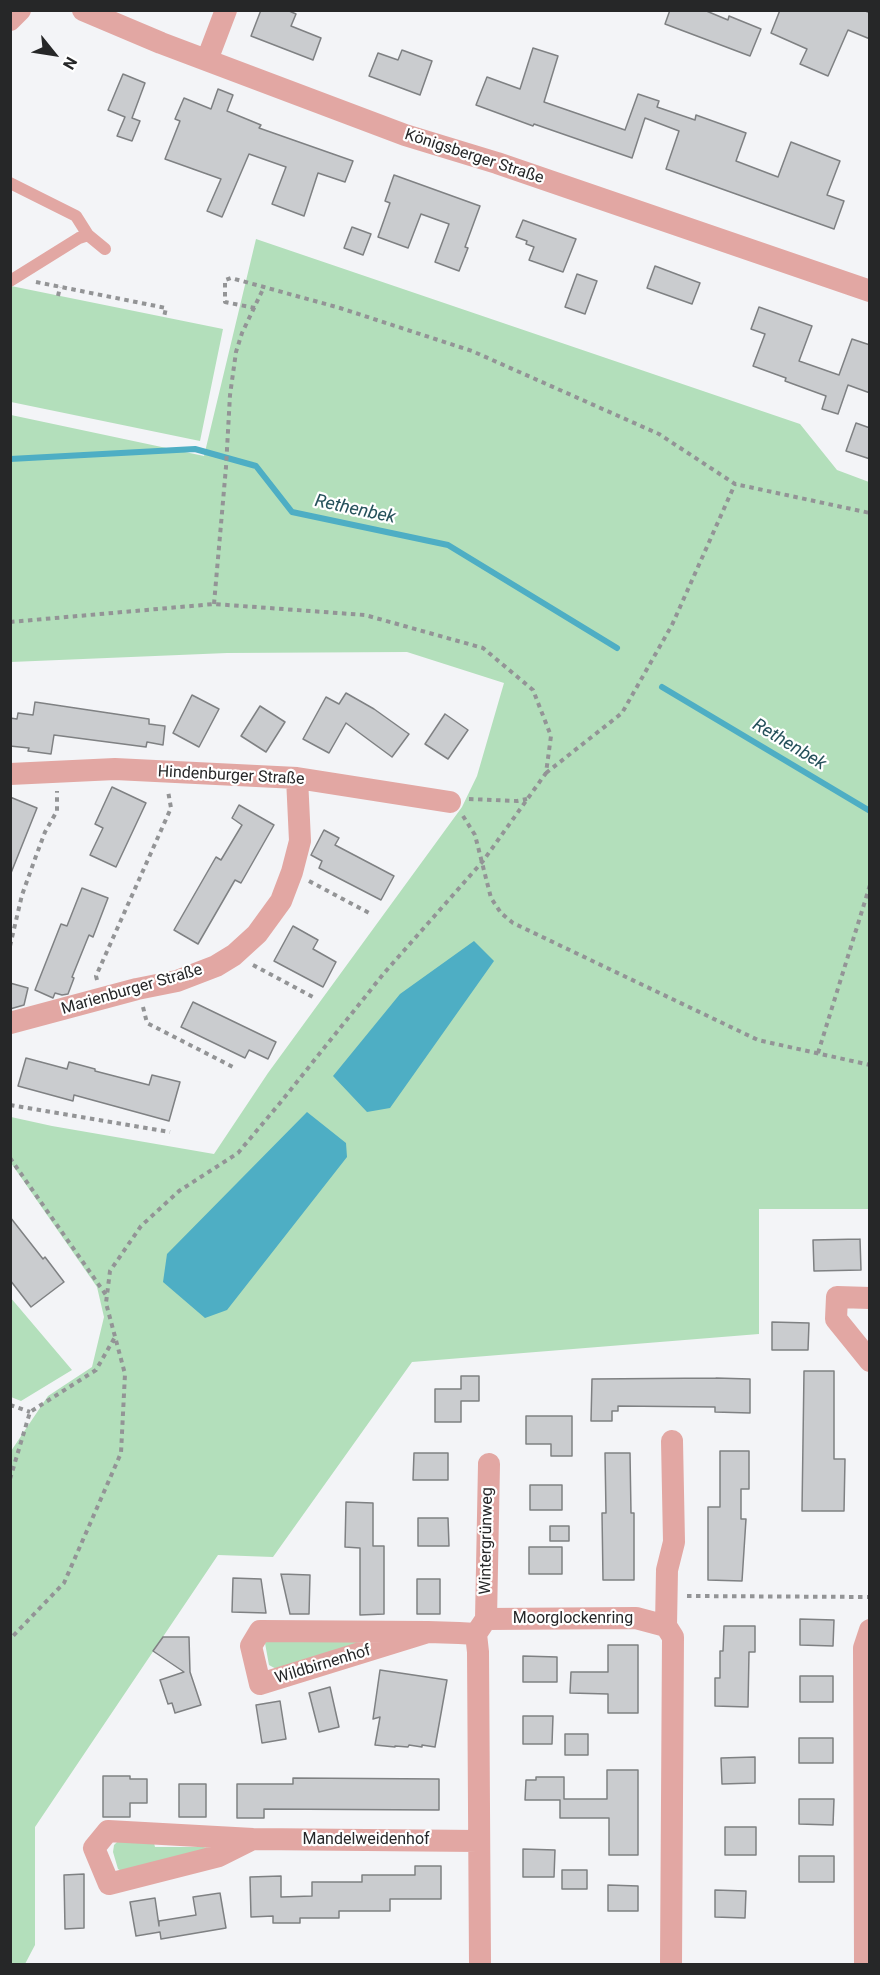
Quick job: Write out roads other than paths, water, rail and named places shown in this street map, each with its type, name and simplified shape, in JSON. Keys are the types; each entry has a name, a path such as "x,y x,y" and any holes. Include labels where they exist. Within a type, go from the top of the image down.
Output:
{"street":[{"path":"10,21 20,10"},
{"name":"Königsberger Straße","path":"83,10 405,135 497,163 870,291"},
{"path":"207,60 226,10"},
{"name":"Hindenburger Straße","path":"10,774 115,769 297,778 450,802"},
{"name":"Marienburger Straße","path":"10,1023 137,989 177,981 216,966 234,955 258,934 280,901 292,872 300,841 297,778"},
{"path":"870,1298 837,1297 836,1319 870,1361"},
{"path":"671,1965 673,1637 666,1626 666,1597 668,1570 674,1542 672,1441"},
{"name":"Wintergrünweg","path":"481,1626 489,1464"},
{"name":"Moorglockenring","path":"481,1626 636,1618 666,1626"},
{"path":"480,1965 478,1652 481,1626"},
{"name":"Wildbirnenhof","path":"428,1632 260,1684 251,1646 260,1631 428,1632 481,1626"},
{"path":"865,1965 864,1648 870,1630"},
{"name":"Mandelweidenhof","path":"253,1839 219,1856 109,1884 94,1848 108,1831 253,1839 479,1842"}],"lane":[{"path":"10,183 76,216 88,235 105,249"},
{"path":"13,280 79,238 88,235"}],"water":[{"path":"474,941 494,961 390,1108 367,1112 333,1076 400,994"},
{"path":"307,1112 346,1143 347,1157 227,1310 205,1318 163,1282 167,1254"}],"waterway":[{"name":"Rethenbek","path":"10,459 195,449 256,466 292,512 448,545 617,648"},
{"name":"Rethenbek","path":"662,687 870,811"}]}
